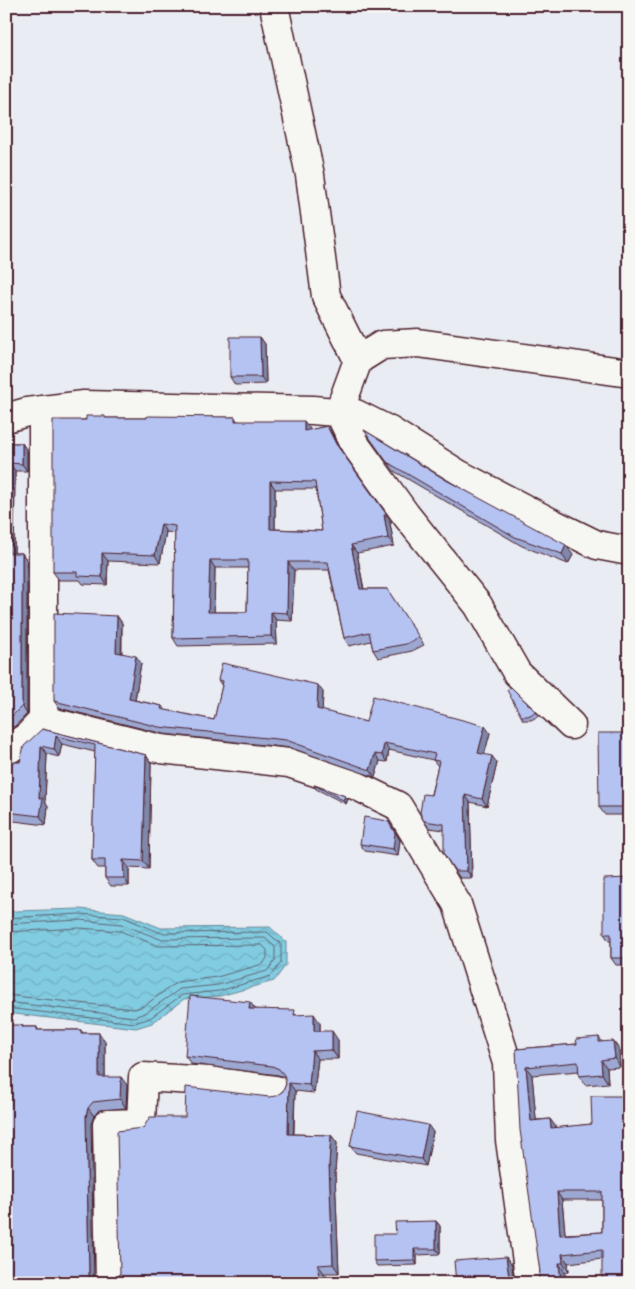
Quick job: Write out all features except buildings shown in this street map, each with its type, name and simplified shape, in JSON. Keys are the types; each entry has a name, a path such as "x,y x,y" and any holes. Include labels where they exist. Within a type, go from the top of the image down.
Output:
{"street":[{"path":"274,6 310,175 326,296 358,360"},
{"path":"571,724 516,673 478,605 406,515 354,443 339,412 358,360 382,345 418,343 629,373"},
{"path":"6,418 27,412 84,405 313,410 356,414 390,431 460,475 597,545 629,550"},
{"path":"6,751 27,736 44,720 44,410"},
{"path":"44,720 161,748 289,763 357,786 398,806 457,904 507,1062 510,1140 530,1283"},
{"path":"110,1283 107,1124 141,1122 143,1077 210,1081 276,1090"}],"water":[{"path":"79,909 124,913 161,928 270,927 286,942 286,965 274,981 220,996 184,999 152,1023 136,1028 6,1013 6,913"}]}
